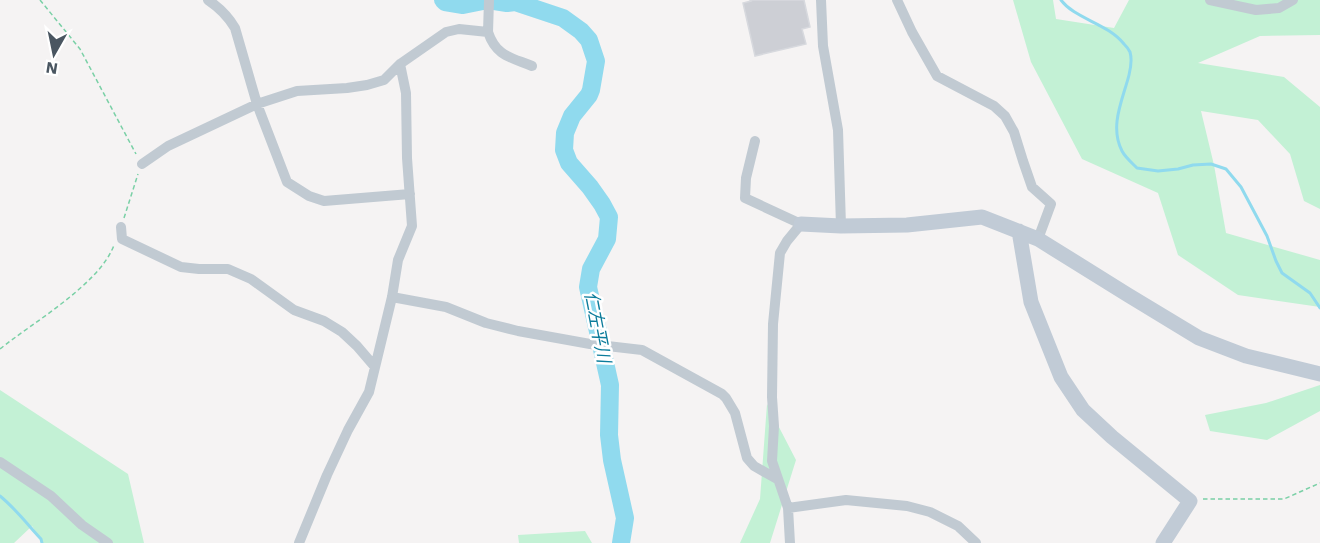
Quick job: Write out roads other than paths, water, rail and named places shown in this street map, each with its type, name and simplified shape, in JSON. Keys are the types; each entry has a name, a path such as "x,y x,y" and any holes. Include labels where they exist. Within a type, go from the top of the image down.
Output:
{"street":[{"path":"208,0 228,17 235,28 257,104 287,182 309,196 324,201 410,194"},
{"path":"489,0 488,32 491,43 498,52 532,66"},
{"path":"821,0 823,46 838,130 841,226"},
{"path":"897,0 937,76 994,106 1010,124 1032,187 1052,204 1038,239"},
{"path":"1210,0 1256,10 1279,8 1293,0"},
{"path":"142,164 168,146 257,104 297,91 347,88 384,80 400,64 446,32 459,29 488,32"},
{"path":"299,543 327,475 369,392 392,297 398,260 412,226 406,158 406,93 400,64"},
{"path":"755,141 746,178 745,198 801,224 907,225 982,217 1038,239 1199,338 1246,356 1320,374"},
{"path":"790,543 788,508 772,462 773,324 780,253 801,224"},
{"path":"121,227 122,239 181,267 228,269 251,279 294,310 324,321 342,332 375,367"},
{"path":"1019,231 1031,302 1061,377 1083,410 1190,501 1163,543"},
{"path":"392,297 446,307 518,331 590,344 642,350 722,394 735,413 747,458 753,466 777,479"},
{"path":"0,462 51,496 82,525 108,543"},
{"path":"788,508 846,500 907,506 930,512 958,526 976,543"}],"waterway":[{"name":"仁左平川","path":"443,0 463,5 488,0 515,2 563,18 589,40 596,61 591,90 572,116 565,133 564,150 569,163 590,187 609,217 607,239 591,269 588,287 610,385 609,435 625,518 621,543"},
{"path":"1061,0 1074,12 1117,37 1130,52 1130,69 1117,122 1118,142 1127,158 1137,168 1158,171 1211,164 1226,169 1241,187 1267,236 1282,273 1310,293 1320,308"},
{"path":"0,496 41,539 42,543"}]}
